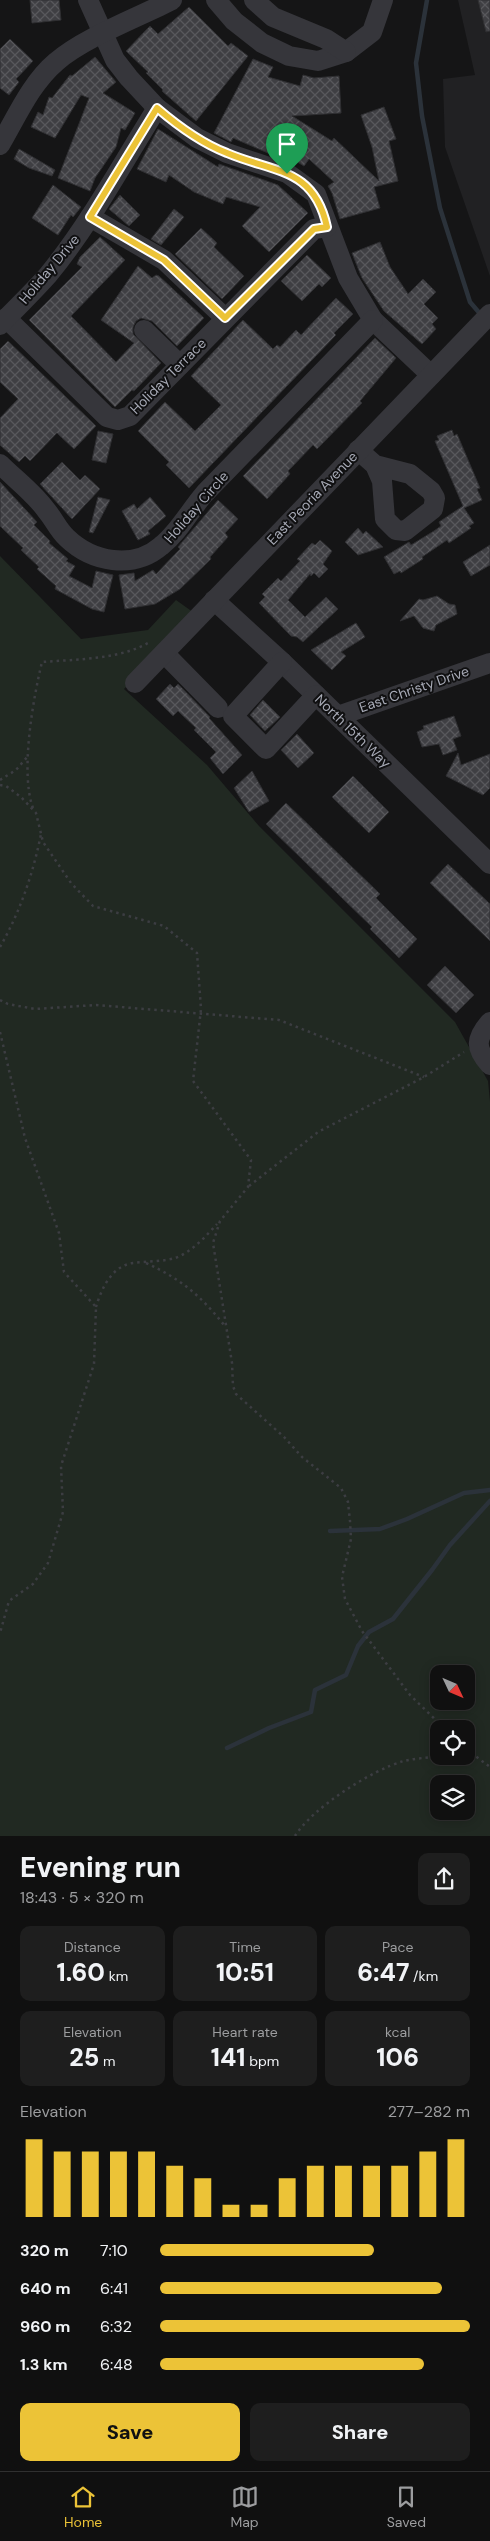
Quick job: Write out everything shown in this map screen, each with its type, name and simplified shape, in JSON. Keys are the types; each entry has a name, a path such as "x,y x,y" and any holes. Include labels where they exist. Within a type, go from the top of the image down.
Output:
{"street":[{"path":"88,0 102,35 115,60 128,78 157,108 197,138 227,153 287,174 305,184 316,194 348,278 373,320 431,375"},
{"path":"0,145 38,82 56,62 102,35 172,0"},
{"path":"216,0 234,21 258,41 290,56 318,61 330,59 346,52 372,32 384,0"},
{"path":"254,0 273,17 326,39 346,52"},
{"name":"Holiday Drive","path":"3,321 48,275 90,217 157,108"},
{"path":"90,217 164,260 225,318"},
{"name":"Holiday Terrace","path":"3,321 107,417 118,420 130,416 314,229 327,227"},
{"name":"East Peoria Avenue","path":"135,683 159,647 198,621 214,600 490,314"},
{"name":"Holiday Circle","path":"0,464 46,510 65,537 80,550 112,561 126,561 144,556 160,548 174,534 188,512 205,493 373,320"},
{"path":"144,330 180,365"},
{"path":"358,450 375,465"},
{"name":"North 15th Way","path":"214,600 282,662 490,864"},
{"path":"159,647 218,708"},
{"path":"282,662 233,716 266,749 316,695"},
{"name":"East Christy Drive","path":"338,716 490,663"},
{"path":"490,1022 481,1032 478,1042 480,1054 490,1065"}],"path":[{"path":"159,647 107,657 42,662 30,731 28,778 33,810 43,842 71,883 93,906 164,926 197,953 200,1013 193,1080 251,1160 248,1187"},
{"path":"0,780 16,770 29,755"},
{"path":"0,785 6,786 21,797 33,810"},
{"path":"0,947 12,928 35,864 41,833"},
{"path":"0,1000 8,1004 35,1010 96,1005 279,1020 424,1078"},
{"path":"0,1032 25,1138 59,1233 64,1272 96,1307"},
{"path":"0,1633 9,1601 33,1584 48,1563 63,1512 61,1466 94,1364 96,1307 102,1286 112,1275 131,1263 176,1258 201,1241 248,1187 318,1132 424,1078 478,1042"},
{"path":"220,1221 215,1231 213,1251 232,1363 233,1386 236,1394 284,1437 302,1457 333,1480 345,1494 348,1502 351,1539 344,1565 342,1587 352,1614 410,1695 436,1720"},
{"path":"144,1262 172,1275 198,1295 225,1326"},
{"path":"475,1755 490,1767"},
{"path":"295,1836 302,1823 340,1794 373,1774 403,1761 430,1757"}],"shaded area":[{"path":"458,0 490,0 490,276 445,147 443,79 475,75"},
{"path":"0,556 81,639 148,630 176,600 197,615 124,689 207,765 259,826 455,1022 488,1081 490,1102 490,1836 0,1836"}],"building":[{"path":"30,0 59,0 61,20 32,23"},
{"path":"478,0 490,0 490,31 486,32"},
{"path":"189,7 228,46 231,43 248,56 196,121 162,91 146,73 148,72 126,51 150,26 158,34"},
{"path":"10,39 33,61 16,79 19,82 9,95 0,88 0,49"},
{"path":"95,57 116,82 103,93 135,113 125,130 121,128 116,147 95,178 90,191 58,178 89,98 81,95 55,138 31,127 38,112 43,115 49,97 52,98 70,75 72,76"},
{"path":"253,59 273,67 268,77 300,86 303,75 314,78 339,76 341,113 292,116 332,141 334,138 379,181 372,147 361,115 384,107 396,139 389,141 398,181 374,187 380,208 340,219 328,186 334,182 309,159 304,166 284,154 282,159 233,138 231,142 214,133"},
{"path":"158,129 218,167 219,164 278,185 308,213 269,252 242,226 260,207 226,197 223,204 194,192 169,175 166,182 137,169"},
{"path":"19,149 55,170 52,176 29,168 14,159"},
{"path":"53,185 81,207 73,217 71,215 58,235 32,218"},
{"path":"120,195 140,215 129,226 109,209"},
{"path":"174,209 184,217 161,245 151,239"},
{"path":"201,228 217,243 214,247 244,276 222,299 175,254"},
{"path":"100,237 125,260 71,316 116,362 134,343 101,320 138,266 152,278 156,275 159,276 204,318 177,346 152,321 141,318 136,321 133,327 133,334 161,363 134,391 132,390 115,407 29,320 82,267 77,264 80,257"},
{"path":"380,242 390,267 408,294 423,279 436,292 424,304 438,318 432,324 436,329 422,344 384,311 362,278 352,253"},
{"path":"307,255 331,278 322,287 319,284 302,301 281,281"},
{"path":"336,298 353,314 334,333 336,335 189,488 166,465 169,462 138,431 165,402 195,431 221,405 191,376 243,320 273,349 277,345 280,347 296,330 301,335"},
{"path":"375,338 396,358 360,401 362,403 317,449 313,445 288,471 290,474 267,499 243,476"},
{"path":"8,341 96,426 74,449 57,433 30,461 25,456 19,462 0,445 0,418 18,399 0,382 0,349"},
{"path":"452,430 454,436 457,434 480,488 477,489 482,500 464,508 474,523 469,526 471,528 449,543 447,540 422,557 423,559 401,573 400,571 394,574 384,557 409,542 411,545 434,531 441,526 439,522 463,506 435,441 439,440 437,436"},
{"path":"98,431 113,434 106,463 92,460"},
{"path":"62,462 80,480 85,475 100,489 72,519 40,484"},
{"path":"0,482 37,522 34,525 50,541 49,543 68,559 66,561 75,566 69,576 92,588 96,571 113,575 104,612 92,609 55,589 56,586 37,569 39,567 21,550 23,548 0,526"},
{"path":"98,497 110,500 93,533 89,532"},
{"path":"150,497 166,516 148,531 150,534 138,540 122,511 134,504 137,509"},
{"path":"218,500 238,519 225,533 228,537 210,557 211,559 180,589 155,604 125,609 119,575 134,573 135,581 153,570 156,574 180,549 178,547"},
{"path":"358,528 363,534 366,531 383,547 358,555 345,542"},
{"path":"320,540 332,551 323,564 328,569 319,578 314,573 311,576 310,574 288,600 305,617 326,597 338,609 303,642 297,637 291,636 259,603 265,597 262,594 278,578 281,581 300,561 297,559 312,543 315,545"},
{"path":"490,545 490,565 471,576 463,562"},
{"path":"437,596 449,604 455,605 457,614 436,625 434,631 423,628 414,616 400,621 419,599 423,600"},
{"path":"356,623 365,637 341,652 346,656 332,670 311,650"},
{"path":"170,684 174,688 178,684 210,717 242,755 223,774 210,758 216,752 194,730 196,728 178,711 173,716 156,699"},
{"path":"263,700 280,717 265,731 250,715"},
{"path":"454,716 461,736 453,739 457,750 443,755 439,744 422,747 417,732 424,729 423,726"},
{"path":"297,734 314,753 298,768 281,750"},
{"path":"458,753 461,765 490,754 490,788 483,795 446,776"},
{"path":"252,771 269,801 249,812 234,788"},
{"path":"353,776 389,812 369,833 332,797"},
{"path":"286,803 380,894 376,898 417,939 399,958 370,929 372,927 266,824"},
{"path":"448,864 490,904 490,941 430,883"},
{"path":"445,966 474,995 456,1013 427,985"}],"waterway":[{"path":"427,0 416,63 422,116 440,208 470,302 482,316"},
{"path":"330,1531 380,1529 464,1493 490,1490"},
{"path":"227,1748 269,1728 311,1712 315,1690 346,1675 358,1646 369,1632 393,1619 450,1545 490,1501"}],"route":[{"path":"157,108 197,138 227,153 287,174 305,184 316,194 323,210 327,227 314,229 225,318 164,260 90,217 157,108"}]}
